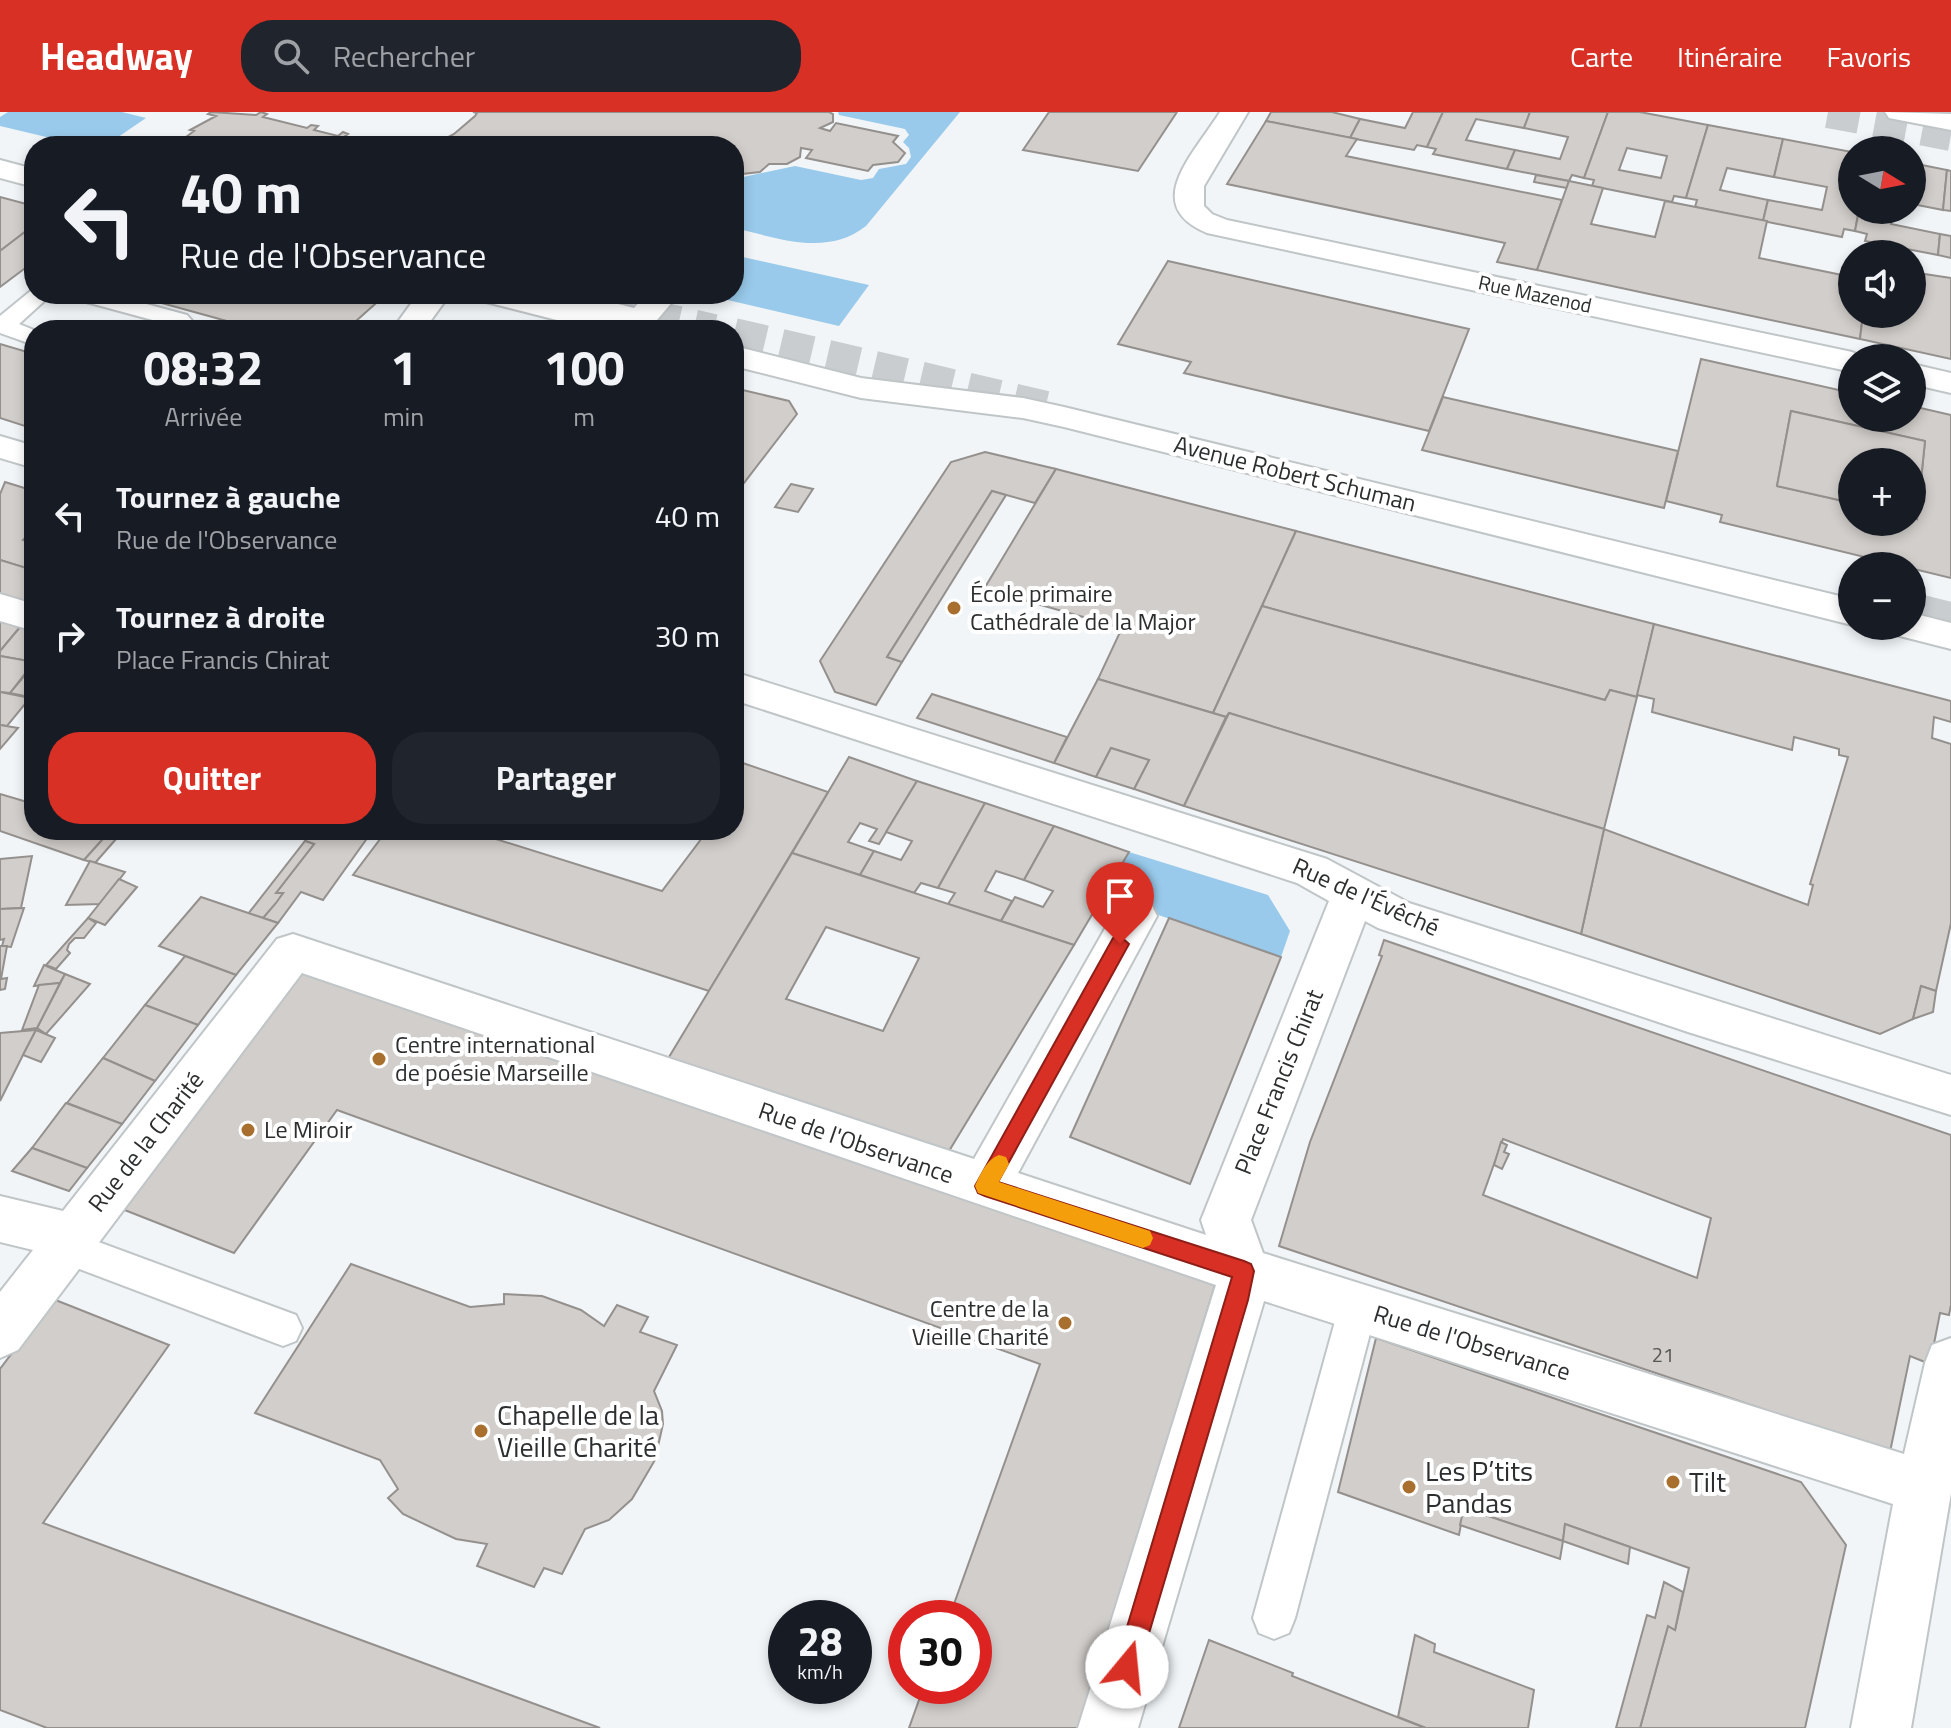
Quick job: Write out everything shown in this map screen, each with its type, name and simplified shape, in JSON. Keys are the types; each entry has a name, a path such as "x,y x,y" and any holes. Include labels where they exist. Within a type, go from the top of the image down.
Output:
{"street":[{"name":"Rue Mazenod","path":"1234,112 1187,195 1193,215 1218,227 1838,359"},
{"path":"1899,112 1951,122"},
{"path":"0,169 24,175"},
{"path":"532,304 595,320"},
{"path":"580,304 641,319 654,304"},
{"name":"Avenue Robert Schuman","path":"744,359 861,388 1007,405 1064,417 1838,609"},
{"path":"1926,377 1951,383"},
{"path":"0,447 24,454"},
{"path":"0,607 24,615"},
{"path":"1926,630 1951,636"},
{"name":"Rue de l'Évêché","path":"744,689 1312,871 1394,916 1951,1095"},
{"name":"Place Francis Chirat","path":"1244,1271 1226,1220 1354,894"},
{"path":"985,1186 1135,916"},
{"name":"Rue de l'Observance","path":"293,952 985,1186 1879,1471 1924,1489"},
{"name":"Rue de la Charité","path":"0,1333 293,952"},
{"path":"0,1219 70,1242"},
{"path":"1108,1728 1238,1300 1244,1271"},
{"path":"1881,1728 1924,1489 1951,1363"}],"lane":[{"path":"24,334 2,326 29,304"},
{"path":"120,304 179,320"},
{"path":"70,1242 283,1328"},
{"path":"1274,1618 1358,1307"}],"shaded area":[{"path":"8,112 122,112 146,118 120,136 42,136 0,126 0,117"},
{"path":"838,112 960,112 866,226 851,235 819,243 785,240 744,230 744,177 795,166 861,180 873,178 879,169 906,164 911,157 909,148 903,142 909,135 905,129 839,115"},
{"path":"744,257 869,285 839,326 744,304"},
{"path":"1129,852 1268,895 1290,931 1281,957 1103,896"}],"building":[{"path":"261,112 267,114 263,117 307,128 318,126 314,130 338,136 187,136 194,131 190,130 216,116 208,114 256,115"},
{"path":"473,112 829,112 833,114 833,122 820,128 830,131 836,123 898,136 893,142 905,153 898,162 873,165 868,171 806,158 812,150 801,148 800,157 787,164 769,164 760,172 744,174 744,136 450,136 477,113"},
{"path":"1049,112 1177,112 1138,171 1023,150"},
{"path":"1271,112 1332,112 1360,119 1350,138 1266,121"},
{"path":"1413,112 1443,112 1427,147 1417,145 1414,150 1350,138 1360,119 1405,128"},
{"path":"1443,112 1530,112 1524,128 1476,119 1466,140 1515,150 1507,169 1433,154 1436,149 1427,147"},
{"path":"1530,112 1608,112 1584,178 1572,175 1569,181 1507,169 1515,150 1560,159 1568,137 1524,128"},
{"path":"1608,112 1640,112 1708,125 1686,198 1674,196 1672,202 1592,186 1594,180 1584,178","holes":["1627,148 1667,156 1661,178 1619,170"]},
{"path":"1266,121 1357,139 1346,156 1562,200 1537,270 1497,262 1505,243 1227,184"},
{"path":"1708,125 1783,139 1774,177 1727,168 1720,190 1768,200 1763,221 1695,207 1697,200 1686,198"},
{"path":"1783,139 1838,149 1838,224 1856,224 1855,231 1844,229 1842,237 1763,221 1768,200 1822,210 1827,187 1774,177"},
{"path":"1926,166 1947,170 1943,210 1926,207"},
{"path":"1947,170 1951,171 1951,211 1943,210"},
{"path":"1536,175 1569,181 1567,188 1534,182"},
{"path":"1569,181 1603,188 1591,224 1655,237 1665,201 1767,221 1759,258 1838,274 1838,328 1861,328 1860,339 1537,270"},
{"path":"0,197 24,203 24,233 0,251"},
{"path":"1856,224 1891,224 1940,234 1938,255 1926,253 1926,240 1865,240 1867,234 1855,231"},
{"path":"24,233 24,269 0,287 0,251"},
{"path":"1940,234 1951,236 1951,258 1938,255"},
{"path":"1168,261 1469,329 1429,431 1184,373 1191,362 1118,344"},
{"path":"1926,274 1951,278 1951,359 1926,354 1926,344 1883,344 1860,339 1861,328 1926,328"},
{"path":"165,304 375,304 357,320 223,320"},
{"path":"0,344 24,351 24,426 0,418"},
{"path":"1701,359 1838,390 1838,422 1791,411 1777,486 1838,500 1838,536 1926,536 1925,441 1885,432 1926,432 1926,409 1951,415 1951,578 1926,572 1926,552 1844,552 1720,522 1722,515 1666,501"},
{"path":"744,390 789,401 797,414 744,483"},
{"path":"1443,397 1678,451 1664,508 1422,450"},
{"path":"1791,411 1838,422 1838,432 1885,432 1925,441 1924,448 1838,448 1838,500 1777,486"},
{"path":"985,452 1056,469 1035,503 992,491 887,657 902,662 876,705 835,692 820,661 951,462"},
{"path":"1056,469 1296,531 1213,713 1098,679 1122,628 984,589"},
{"path":"5,482 24,488 24,567 0,560 0,494"},
{"path":"791,484 813,489 798,512 775,507"},
{"path":"992,491 1006,495 902,662 887,657"},
{"path":"1296,531 1654,624 1637,697 1610,690 1605,700 1262,606"},
{"path":"0,560 24,567 24,601 0,594"},
{"path":"1262,606 1605,700 1610,690 1637,697 1604,829 1229,713 1226,717 1213,713"},
{"path":"0,619 21,626 0,651"},
{"path":"1654,624 1951,701 1951,722 1934,717 1932,738 1951,744 1951,923 1936,991 1921,986 1913,1019 1880,1034 1581,934 1604,829 1808,905 1813,885 1810,884 1848,757 1839,755 1839,749 1794,737 1792,750 1652,712 1654,699 1637,695"},
{"path":"21,626 24,627 24,660 0,656 0,651"},
{"path":"0,656 24,660 24,675 10,693 0,692"},
{"path":"24,676 24,696 10,693"},
{"path":"1098,679 1226,717 1184,806 1134,789 1149,760 1111,748 1096,777 1054,763"},
{"path":"0,692 24,697 24,705 7,726 0,725"},
{"path":"932,694 1067,737 1054,763 917,718"},
{"path":"1229,713 1604,829 1581,934 1184,806"},
{"path":"0,725 18,728 0,749"},
{"path":"1111,748 1149,760 1134,789 1096,777"},
{"path":"849,757 917,781 879,844 869,841 877,829 860,823 848,842 874,851 860,875 792,853"},
{"path":"744,763 828,792 709,991 353,875 379,840 499,840 662,891 700,840 744,840"},
{"path":"917,781 985,803 938,888 921,883 914,893 860,875 874,851 901,860 912,841 886,832"},
{"path":"0,794 24,801 24,839 0,831"},
{"path":"985,803 1054,826 1024,880 996,871 985,891 1012,901 1001,921 948,904 955,893 938,888"},
{"path":"1054,826 1129,852 1074,945 1001,921 1015,897 1043,907 1053,891 1024,880"},
{"path":"26,840 102,840 84,860"},
{"path":"102,840 115,840 95,863 84,860"},
{"path":"366,840 323,900 301,892 278,923 263,918 283,893 276,893 314,844 305,841"},
{"path":"305,841 314,844 276,893 283,893 276,903 263,918 248,914"},
{"path":"792,853 1074,945 946,1156 666,1062","holes":["826,927 919,958 883,1031 786,999"]},
{"path":"32,856 21,908 0,909 0,859"},
{"path":"90,861 125,872 101,904 66,905"},
{"path":"119,879 137,887 105,925 88,918"},
{"path":"201,897 278,923 236,975 159,946"},
{"path":"24,908 11,947 2,946 0,909"},
{"path":"88,918 96,923 84,938 75,938 69,944 67,950 70,953 56,969 46,965"},
{"path":"1169,918 1281,957 1190,1184 1070,1137"},
{"path":"1384,940 1951,1135 1951,1305 1949,1315 1940,1313 1930,1364 1910,1356 1890,1452 1279,1246 1310,1142 1382,956 1379,955","holes":["1503,1139 1711,1218 1697,1278 1483,1195"]},
{"path":"0,946 7,946 1,979 7,978 5,989 0,990"},
{"path":"185,956 236,975 198,1025 145,1005"},
{"path":"44,965 65,974 60,983 34,986"},
{"name":"Centre de la Vieille Charité","path":"301,972 1216,1282 1079,1728 909,1728 918,1704 992,1704 992,1600 955,1600 1040,1364 337,1110 234,1253 122,1209"},
{"path":"65,974 90,984 46,1034 37,1028"},
{"path":"60,983 37,1028 22,1030 39,985"},
{"path":"1921,986 1936,991 1933,1012 1913,1019"},
{"path":"145,1005 198,1025 155,1081 103,1058"},
{"path":"36,1030 23,1055 0,1101 0,1033"},
{"path":"36,1030 55,1038 41,1062 23,1055"},
{"path":"103,1058 155,1081 122,1124 67,1103"},
{"path":"66,1103 122,1124 87,1168 32,1148"},
{"path":"1501,1142 1507,1145 1504,1152 1509,1154 1502,1169 1494,1165"},
{"path":"32,1148 87,1168 69,1191 12,1171"},
{"name":"Chapelle de la Vieille Charité","path":"351,1264 470,1307 504,1304 504,1294 542,1296 581,1310 604,1326 617,1305 648,1317 640,1332 677,1345 654,1391 662,1411 663,1424 655,1460 632,1499 609,1520 585,1529 562,1574 544,1568 534,1587 477,1566 487,1544 456,1539 403,1514 388,1498 398,1489 380,1460 255,1413"},
{"path":"53,1299 169,1345 43,1523 600,1728 47,1728 0,1710 0,1369"},
{"path":"1376,1338 1801,1482 1846,1545 1805,1728 1640,1728 1668,1626 1675,1630 1689,1568 1565,1524 1563,1541 1464,1508 1459,1535 1338,1492"},
{"path":"1464,1508 1563,1541 1560,1559 1460,1525"},
{"path":"1565,1524 1630,1547 1628,1564 1563,1541"},
{"path":"1664,1582 1683,1592 1675,1630 1668,1626 1640,1728 1616,1728 1647,1615 1655,1618"},
{"path":"1415,1635 1435,1644 1434,1652 1534,1690 1528,1728 1426,1728 1398,1717"},
{"path":"1209,1640 1293,1673 1292,1676 1425,1728 1179,1728"}],"tunnel":[{"path":"1828,112 1951,135"},
{"path":"598,304 670,320"},
{"path":"744,336 1055,409"},
{"path":"1926,617 1951,623"}],"slow traffic":[{"path":"999,1164 985,1186 1143,1238"}],"place":[{"name":"École primaire Cathédrale de la Major","path":"954,608"},
{"name":"Centre international de poésie Marseille","path":"379,1059"},
{"name":"Le Miroir","path":"248,1130"},
{"name":"Centre de la Vieille Charité","path":"1065,1323"},
{"name":"Chapelle de la Vieille Charité","path":"481,1431"},
{"name":"Tilt","path":"1673,1482"},
{"name":"Les P’tits Pandas","path":"1409,1487"}],"route":[{"path":"1120,944 985,1186 1244,1271 1238,1300 1127,1667"}]}
